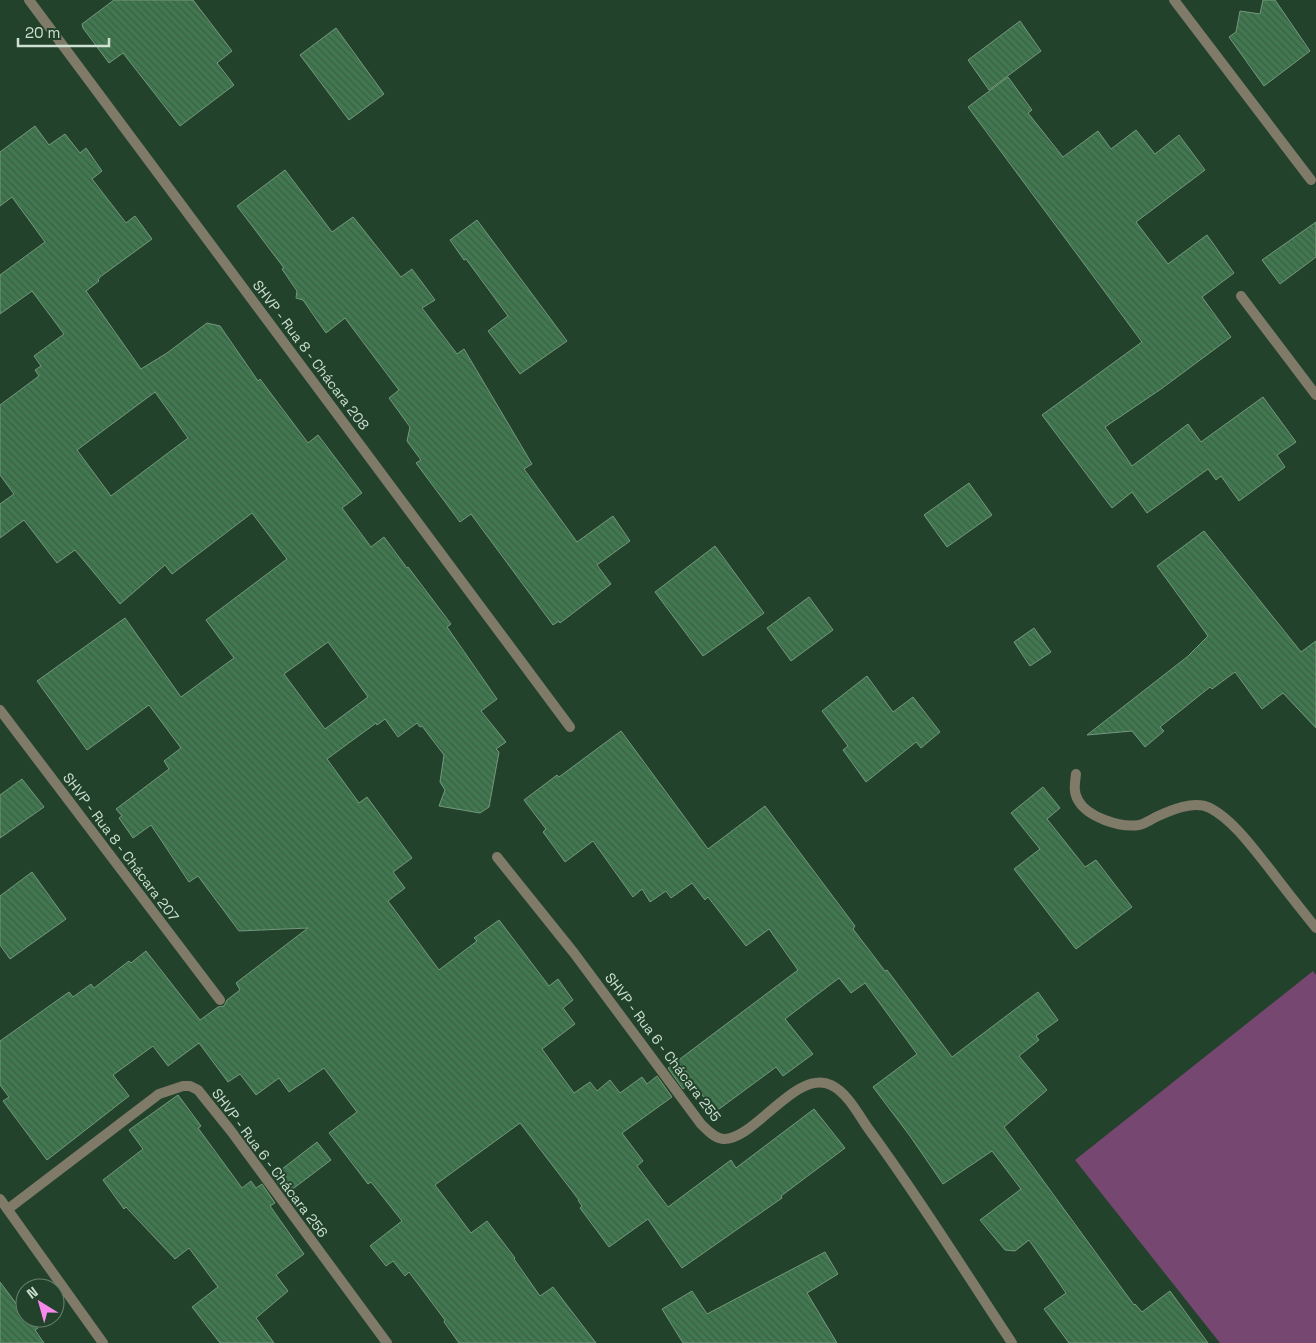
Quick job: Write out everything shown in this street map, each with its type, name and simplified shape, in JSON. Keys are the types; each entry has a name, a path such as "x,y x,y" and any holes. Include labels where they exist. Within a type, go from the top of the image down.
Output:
{"street":[{"name":"SHVP - Rua 8 - Chácara 208","path":"29,0 570,727"},
{"path":"1174,0 1312,180"},
{"path":"1241,296 1316,395"},
{"name":"SHVP - Rua 8 - Chácara 207","path":"0,710 220,1000"},
{"path":"1076,774 1074,788 1078,801 1088,811 1102,820 1122,825 1140,825 1158,816 1193,805 1201,805 1218,813 1246,840 1316,928"},
{"name":"SHVP - Rua 6 - Chácara 255","path":"497,857 574,953 701,1124 715,1136 723,1139 747,1129 795,1092 813,1083 824,1082 842,1093 884,1150 1012,1343"},
{"name":"SHVP - Rua 6 - Chácara 256","path":"8,1209 159,1094 175,1087 190,1086 198,1090 231,1131 387,1343"},
{"path":"0,1199 103,1343"}],"shaded area":[{"path":"1313,971 1316,975 1316,1343 1220,1343 1075,1160"}],"building":[{"path":"114,0 193,0 232,51 217,63 234,85 180,126 123,53 109,63 83,28 82,24"},
{"path":"1263,0 1275,0 1310,51 1264,86 1229,37 1236,32 1240,11 1260,14"},
{"path":"1020,21 1041,51 989,90 968,60"},
{"path":"336,28 384,94 349,120 300,55"},
{"path":"1008,77 1032,110 1028,113 1063,157 1098,131 1111,149 1136,130 1155,154 1179,135 1205,170 1136,222 1168,264 1207,235 1234,273 1202,297 1231,337 1161,389 1105,427 1132,466 1188,424 1201,442 1263,397 1296,442 1277,455 1285,467 1239,501 1221,476 1216,480 1208,469 1147,513 1132,492 1112,508 1042,415 1142,342 968,107"},
{"path":"35,126 49,145 65,134 80,153 86,148 102,171 92,179 126,223 135,216 152,239 100,277 99,281 86,291 141,369 167,353 207,323 220,326 258,381 260,379 308,443 318,435 362,493 342,508 371,547 384,537 451,624 447,627 497,699 481,711 506,742 496,749 499,752 489,807 480,813 439,806 445,790 440,782 444,755 422,726 420,727 417,723 398,737 385,719 377,725 376,723 327,759 359,803 367,797 412,858 393,872 405,888 388,901 439,970 477,941 474,938 499,920 549,986 558,979 573,1000 563,1008 575,1024 542,1049 574,1093 590,1082 597,1091 610,1080 620,1093 642,1077 647,1084 657,1076 672,1097 622,1133 643,1161 637,1166 668,1207 731,1160 736,1168 814,1109 845,1148 781,1196 782,1198 682,1268 648,1219 609,1247 580,1208 582,1206 579,1200 520,1123 435,1185 471,1233 487,1221 515,1258 540,1296 553,1287 596,1343 459,1343 444,1322 445,1320 409,1272 405,1276 393,1261 386,1266 370,1246 402,1221 371,1182 368,1184 329,1133 357,1112 324,1068 289,1092 279,1078 256,1095 240,1074 228,1082 199,1043 168,1066 153,1046 113,1075 129,1096 47,1160 3,1101 9,1097 0,1085 0,1041 69,992 73,997 91,984 94,988 129,961 131,963 146,951 200,1020 218,1007 224,1006 227,1000 240,990 236,983 308,928 239,931 198,876 189,882 151,825 133,838 119,818 122,816 116,809 169,769 164,761 181,748 149,705 87,750 37,681 125,618 181,697 234,658 206,620 287,559 252,513 172,574 165,565 120,604 75,550 57,563 24,520 0,538 0,504 14,494 0,475 0,405 39,376 35,370 41,366 34,356 64,334 32,291 0,314 0,275 45,242 12,197 0,206 0,152","holes":["155,392 188,438 111,496 77,450","328,642 368,697 325,729 284,674"]},
{"path":"285,170 332,232 353,217 401,277 412,269 435,300 422,308 457,354 464,349 532,464 524,469 577,542 613,516 630,541 597,565 611,584 560,623 559,621 553,625 471,514 460,522 416,463 421,460 407,441 410,427 389,398 399,390 345,318 326,333 303,300 296,298 297,291 282,269 284,268 237,206"},
{"path":"477,220 567,341 520,374 488,331 508,316 450,240"},
{"path":"1316,222 1316,257 1280,284 1262,260"},
{"path":"969,483 992,515 947,547 924,515"},
{"path":"1204,531 1301,652 1316,641 1316,728 1283,693 1262,709 1235,672 1212,689 1210,687 1160,727 1164,731 1145,747 1132,731 1087,735 1187,657 1208,636 1157,566"},
{"path":"715,546 764,613 703,656 655,592"},
{"path":"809,597 833,630 791,661 767,628"},
{"path":"1034,628 1051,652 1030,666 1014,642"},
{"path":"867,676 893,712 913,697 940,732 921,748 916,742 866,782 843,750 848,746 822,711"},
{"path":"621,731 708,849 765,806 855,926 853,929 885,971 887,970 952,1057 1038,992 1058,1020 1036,1036 1039,1040 1019,1056 1047,1090 1004,1127 1134,1305 1142,1312 1170,1291 1208,1343 1069,1343 1044,1309 1066,1293 1029,1240 1015,1251 1005,1250 980,1220 1021,1189 992,1151 943,1184 873,1087 917,1054 865,983 851,993 839,978 785,1019 813,1054 783,1076 776,1067 715,1112 692,1082 683,1089 668,1068 798,970 769,929 746,946 708,897 705,900 692,883 671,898 666,891 650,902 642,889 633,897 593,841 565,862 543,832 546,829 524,800 557,775 559,777"},
{"path":"22,779 44,807 0,838 0,795"},
{"path":"1043,787 1060,808 1047,819 1085,867 1096,860 1132,907 1076,949 1014,869 1040,849 1011,813"},
{"path":"32,872 66,919 10,959 0,945 0,896"},
{"path":"178,1095 201,1126 198,1128 242,1188 251,1181 256,1188 262,1184 275,1203 270,1206 304,1254 276,1275 288,1291 256,1318 274,1343 220,1343 192,1307 218,1287 189,1248 175,1259 126,1207 124,1209 103,1180 143,1149 129,1130"},
{"path":"317,1142 331,1160 286,1194 273,1176"},
{"path":"825,1252 838,1274 807,1293 837,1343 683,1343 662,1309 692,1291 707,1314"},
{"path":"0,1282 15,1302 15,1328 38,1328 35,1330 44,1343 0,1343"}]}
